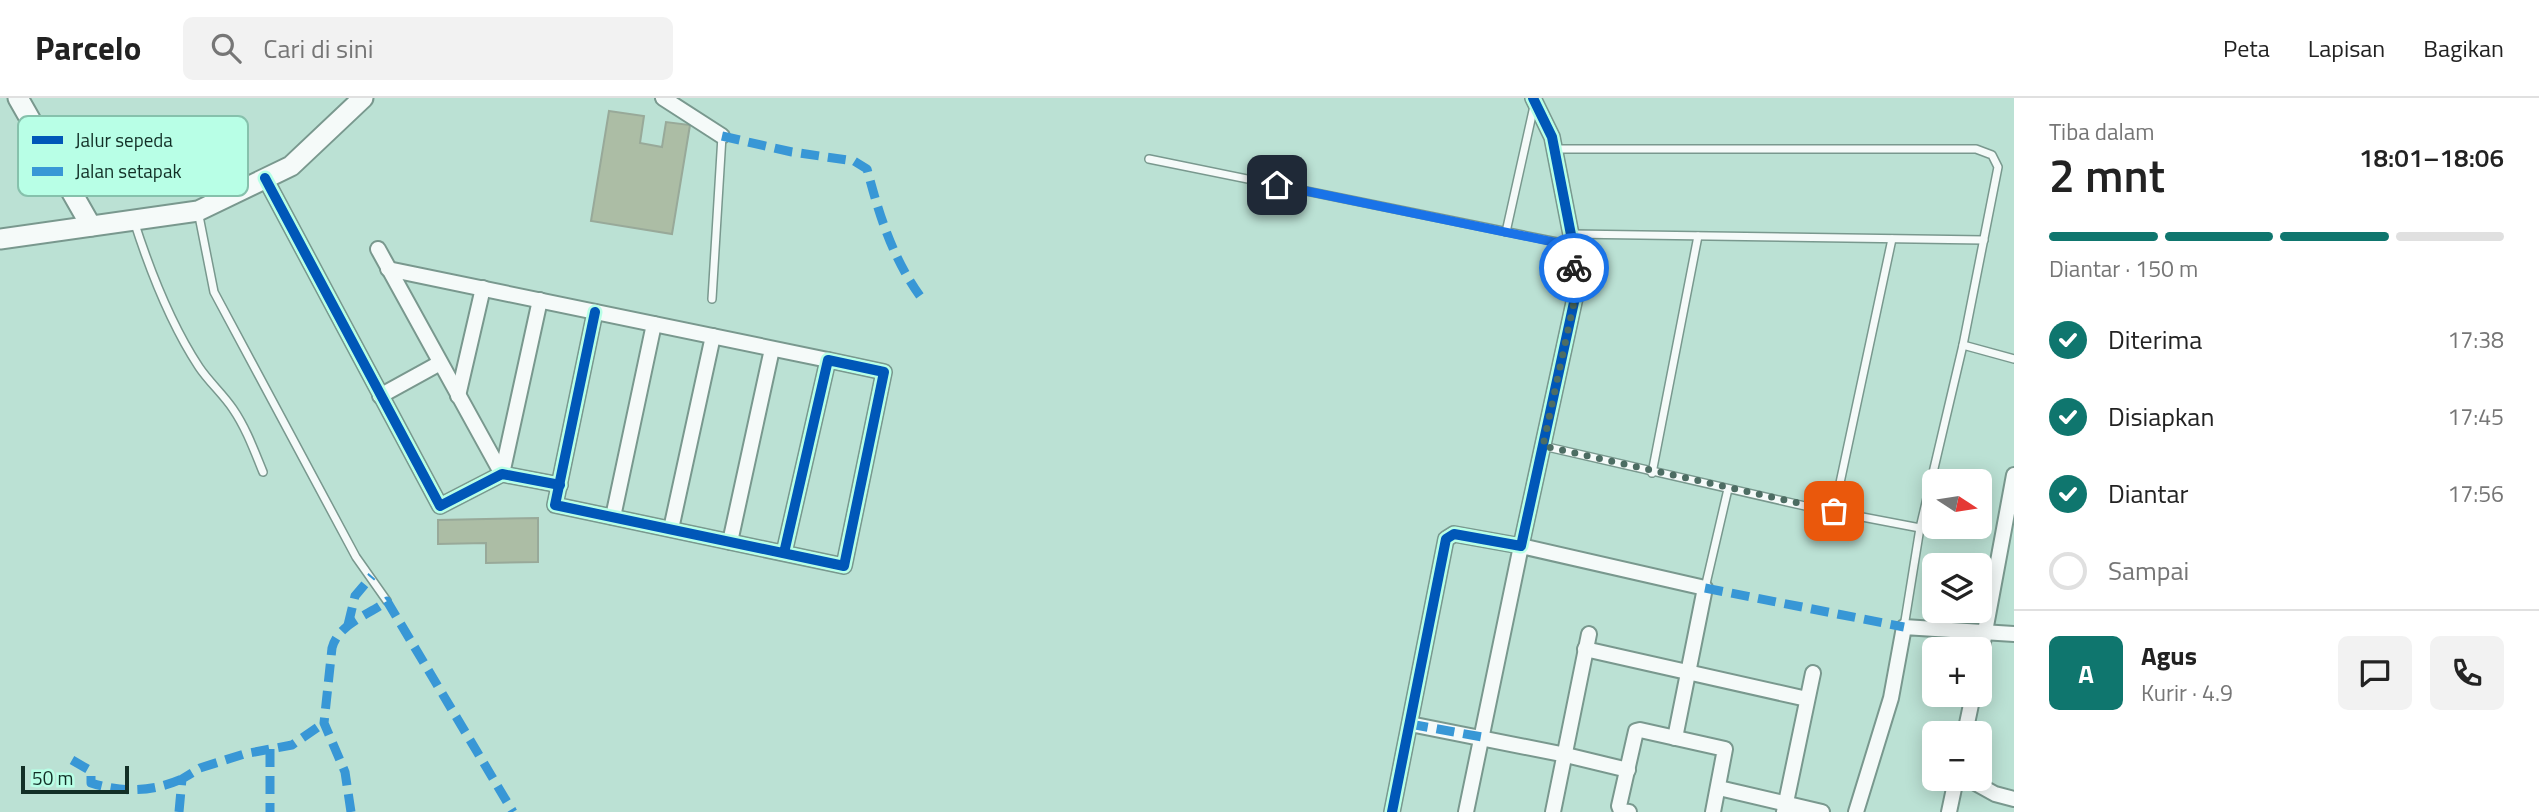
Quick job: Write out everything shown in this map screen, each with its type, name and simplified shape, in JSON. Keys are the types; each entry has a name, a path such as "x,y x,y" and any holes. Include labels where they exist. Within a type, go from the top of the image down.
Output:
{"street":[{"path":"18,98 28,116"},
{"path":"248,186 291,166 363,98"},
{"path":"663,98 722,136"},
{"path":"1466,812 1576,293 1572,240 1555,149 1534,100"},
{"path":"265,178 440,506 502,474 560,485"},
{"path":"74,196 91,226"},
{"path":"0,239 198,211 228,196"},
{"path":"378,249 502,474"},
{"path":"388,269 884,372 844,566 555,505 595,312"},
{"path":"458,396 483,288"},
{"path":"502,474 540,300"},
{"path":"613,517 654,324"},
{"path":"671,529 713,336"},
{"path":"730,542 772,349"},
{"path":"783,553 828,360"},
{"path":"380,396 440,363"},
{"path":"1985,637 2014,475"},
{"path":"1392,812 1446,539 1454,534 1521,546 1705,588 1675,738"},
{"path":"1856,812 1891,698 1904,627 2014,634"},
{"path":"1553,812 1589,634"},
{"path":"1585,649 1807,699"},
{"path":"1785,808 1813,673"},
{"path":"1410,724 1482,737 1628,770"},
{"path":"1629,812 1621,811 1619,806 1637,730 1725,749 1713,812"},
{"path":"1719,788 1785,808 1822,812"},
{"path":"1949,812 1953,791"},
{"path":"1990,791 2014,799"}],"lane":[{"path":"1506,232 1534,100"},
{"path":"712,299 722,136"},
{"path":"1555,149 1976,149 1992,155 1998,167 1963,345 1920,528 1904,627"},
{"path":"1149,159 1506,232 1572,240 1698,236 1984,240"},
{"path":"198,211 214,292 356,557 387,601"},
{"path":"133,220 148,264 178,331 200,368 233,408 250,438 263,472"},
{"path":"1653,472 1698,236"},
{"path":"1834,511 1892,239"},
{"path":"1963,345 2014,359"},
{"path":"1543,446 1728,489 1920,528"},
{"path":"1705,588 1728,489"}],"building":[{"path":"609,111 644,116 640,143 662,147 666,122 690,125 672,234 591,221"},
{"path":"538,518 538,562 486,563 486,543 438,544 438,520"}],"marked path":[{"path":"722,136 792,152 854,161 867,169 894,251 920,296"},
{"path":"348,625 355,596 372,576"},
{"path":"1705,588 1904,627"},
{"path":"351,812 345,772 324,723 332,648 347,626 387,601 513,812"},
{"path":"179,812 182,779 200,768 244,754 292,745 324,723"},
{"path":"1410,724 1482,737"},
{"path":"270,749 270,812"},
{"path":"72,760 91,771 91,783 114,788 148,789 182,779"}],"cycle path":[{"path":"1392,812 1446,539 1454,534 1521,546 1576,293 1573,245 1552,137 1533,98"},
{"path":"265,178 440,506 502,474 560,485"},
{"path":"595,312 555,505 844,566 884,372 828,360 784,553"}],"way so far":[{"path":"1574,268 1576,293 1543,446 1834,511"}],"route":[{"path":"1277,185 1573,246 1574,268"}]}
